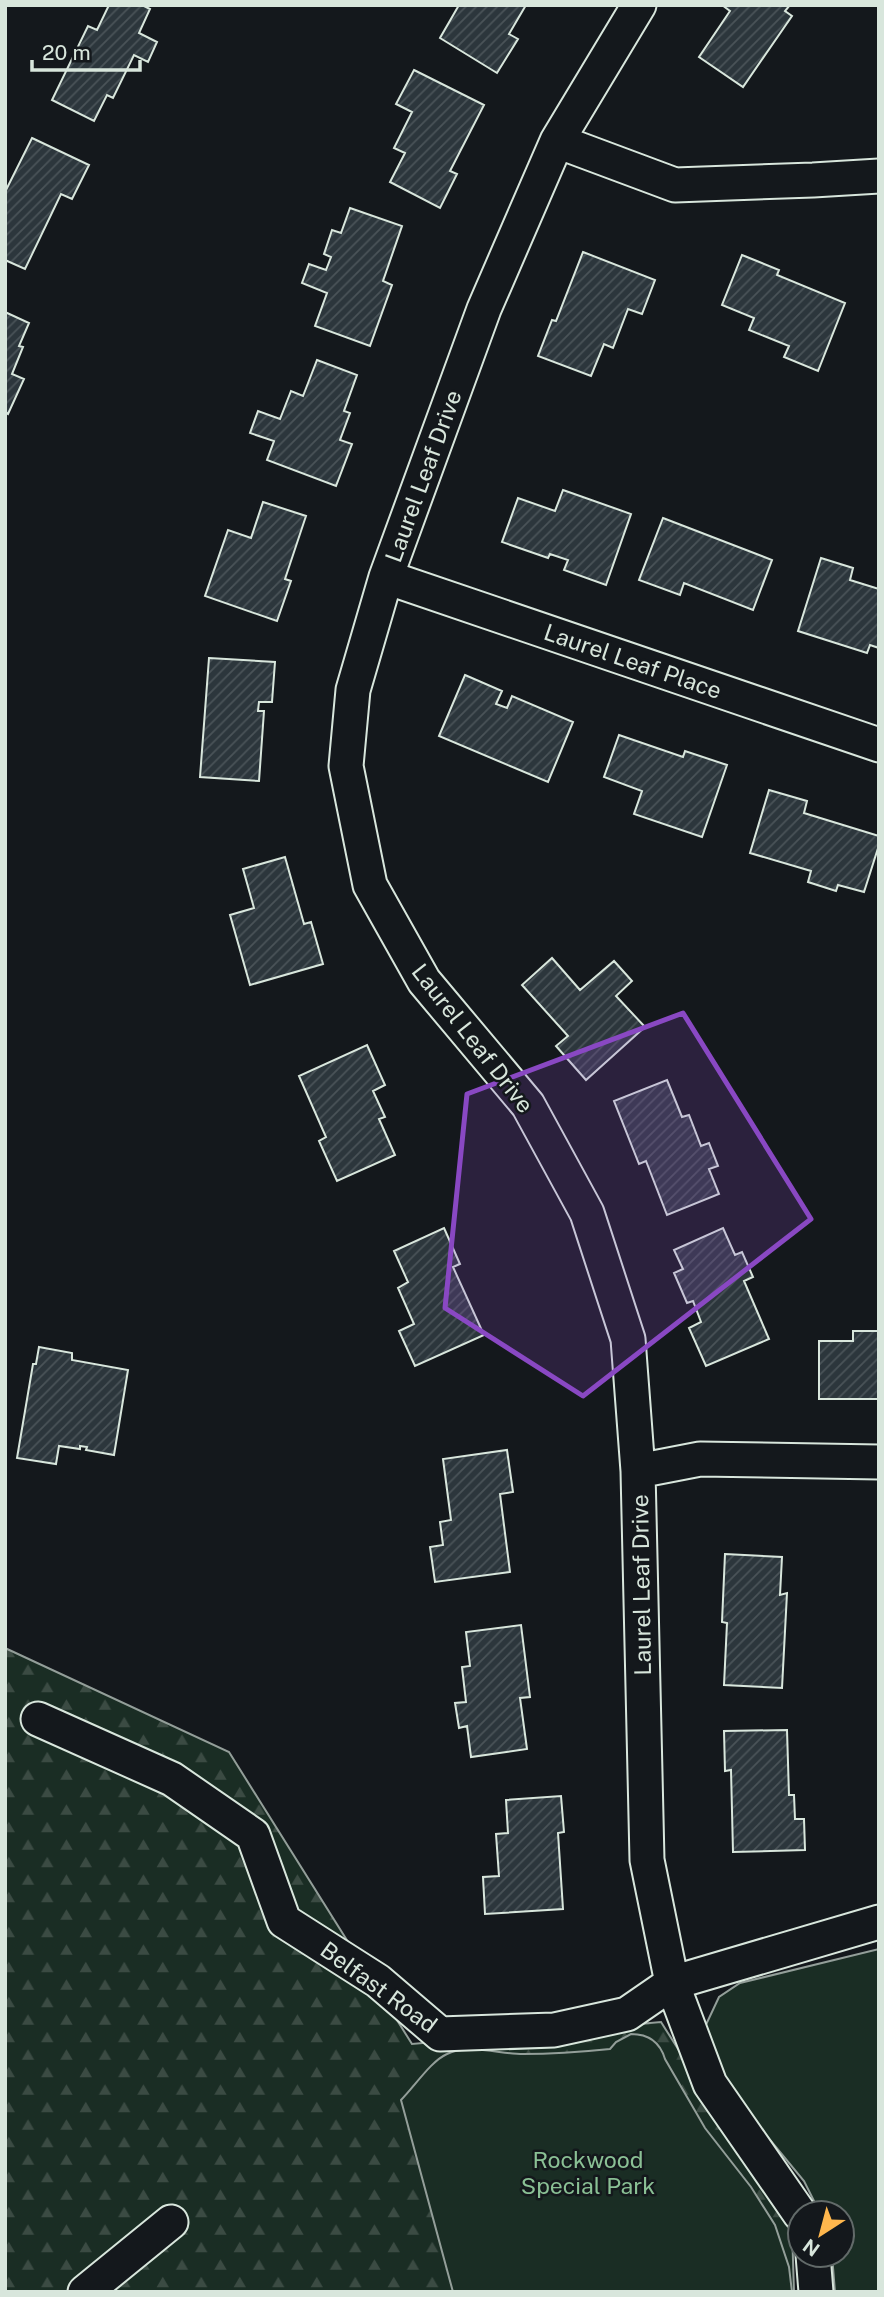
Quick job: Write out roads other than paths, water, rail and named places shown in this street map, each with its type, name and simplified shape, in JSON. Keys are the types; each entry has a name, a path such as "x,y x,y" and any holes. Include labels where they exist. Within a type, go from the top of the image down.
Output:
{"street":[{"name":"Laurel Leaf Drive","path":"639,5 557,141 484,309 386,577 353,690 346,766 370,885 424,981 528,1105 587,1213 628,1339 638,1471 648,1860 672,1983 710,2084 790,2199"},
{"path":"557,141 674,185 879,176"},
{"name":"Laurel Leaf Place","path":"386,577 879,745"},
{"path":"638,1471 700,1459 879,1462"},
{"name":"Belfast Road","path":"38,1719 172,1779 253,1835 284,1921 378,1981 440,2034 554,2030 627,2014 672,1983 879,1922"},
{"path":"85,2292 171,2222"},
{"path":"814,2269 816,2292"}],"park label":[{"name":"Rockwood Special Park","path":"588,2172"}]}
